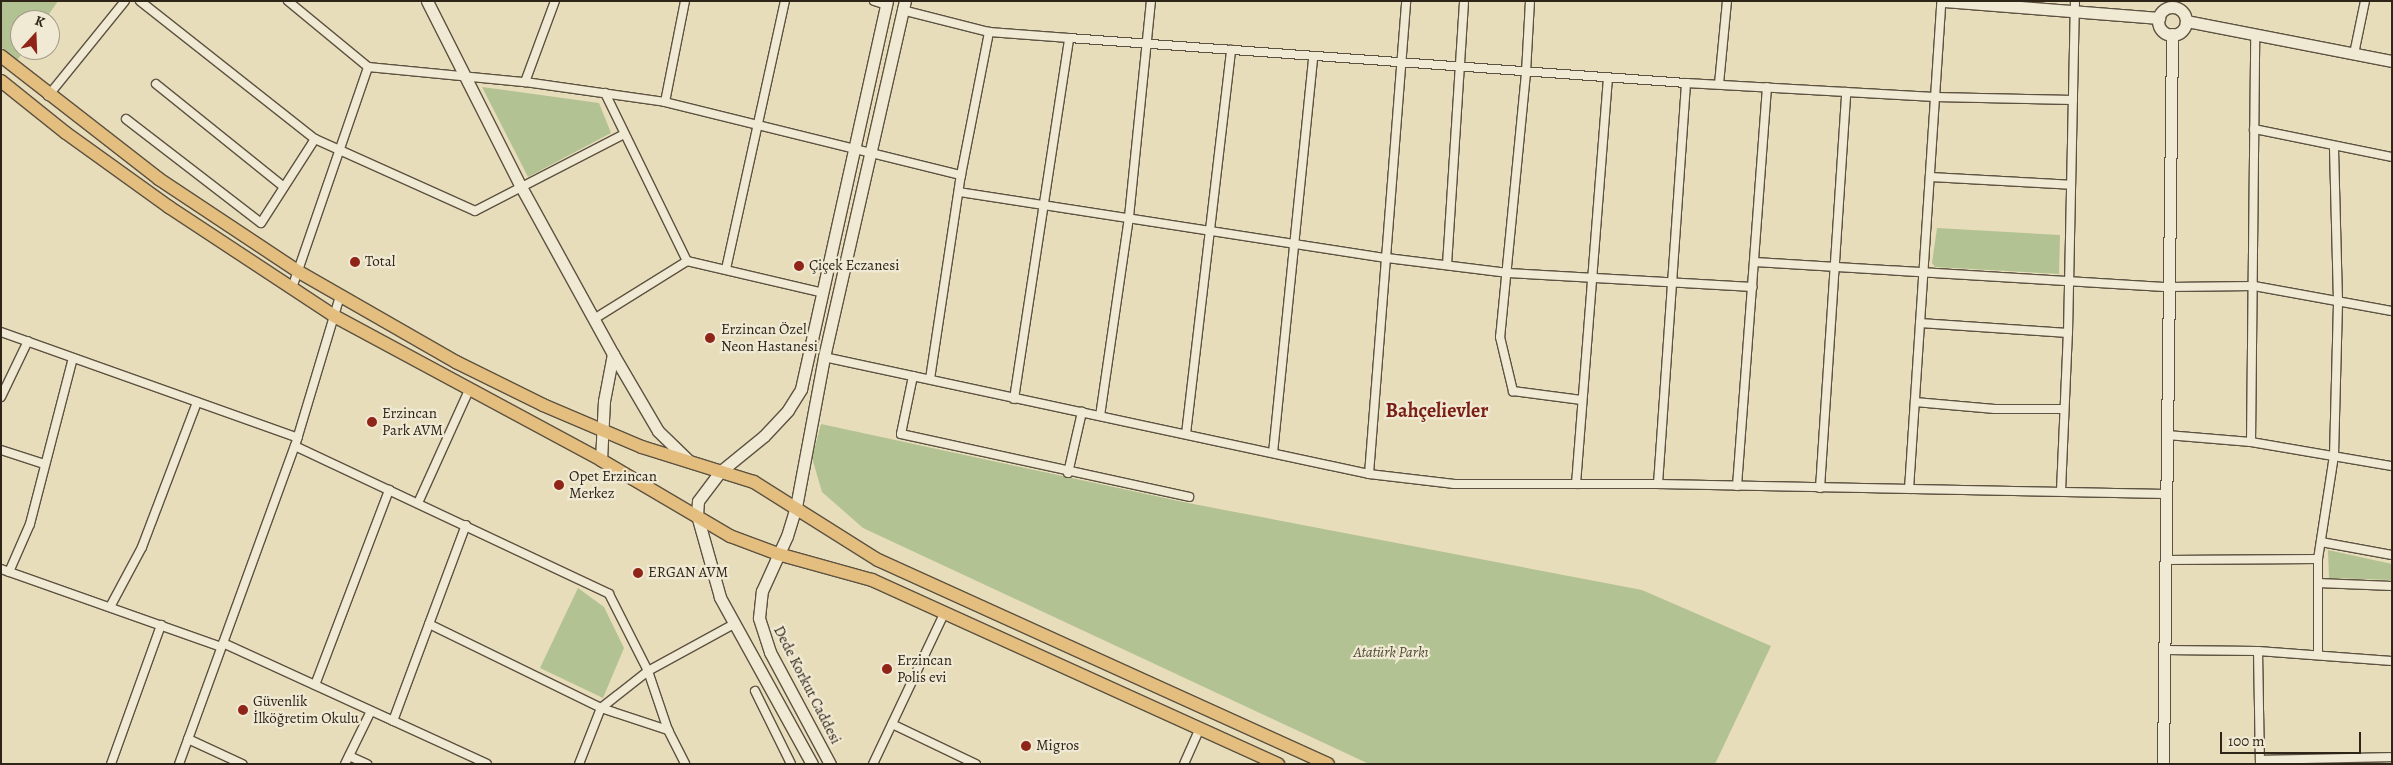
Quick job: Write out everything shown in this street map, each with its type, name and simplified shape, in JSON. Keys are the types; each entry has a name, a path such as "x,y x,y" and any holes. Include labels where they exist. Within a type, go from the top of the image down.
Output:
{"main road":[{"path":"427,1 520,185 613,354 658,431 688,460"},
{"path":"1943,1 2075,6 2159,18"},
{"path":"812,764 720,597 697,515 698,501 706,486 721,471 764,436 788,410 801,389 887,3"},
{"path":"2173,4 2180,10 2186,21 2180,32 2172,34 2162,30 2159,18 2164,10 2173,4"},
{"name":"Dede Korkut Caddesi","path":"830,764 770,652 758,618 762,591 796,507 824,357 904,6"},
{"path":"2186,21 2392,61"},
{"path":"2163,764 2172,34"},
{"path":"1,56 48,96 159,179 299,272 456,362 601,431 642,447 754,482 796,507 820,526 878,560 1328,764"},
{"path":"1,81 66,133 169,207 334,316 601,460 730,536 778,554 872,580 1278,764"},
{"path":"601,460 601,431 613,354"}],"street":[{"path":"48,96 125,1"},
{"path":"140,1 315,140 475,211 520,185 624,134"},
{"path":"288,1 368,67 525,82 665,102 961,175"},
{"path":"525,82 555,1"},
{"path":"665,102 685,1"},
{"path":"726,269 784,1"},
{"path":"874,1 887,3"},
{"path":"1100,416 1129,217 1151,1"},
{"path":"1369,474 1406,1"},
{"path":"1447,265 1464,1"},
{"path":"1530,1 1526,73 1508,273 1500,337 1513,391 1581,400"},
{"path":"1719,84 1727,1"},
{"path":"1909,489 1934,97 1943,1"},
{"path":"2354,54 2365,1"},
{"path":"904,6 989,32 1526,73 1934,97 2073,100"},
{"path":"2060,491 2068,333 2075,6"},
{"path":"930,379 958,192 989,32"},
{"path":"2251,442 2255,34"},
{"path":"1014,399 1069,38"},
{"path":"1186,434 1231,50"},
{"path":"1273,453 1313,56"},
{"path":"292,288 368,67"},
{"path":"1576,484 1581,400 1608,78"},
{"path":"1658,484 1670,281 1686,83"},
{"path":"156,84 284,187"},
{"path":"1737,486 1767,87"},
{"path":"1820,488 1833,266 1846,92"},
{"path":"605,94 687,261"},
{"path":"126,119 261,223 315,140"},
{"path":"2254,129 2392,157"},
{"path":"2318,654 2318,559 2334,456 2338,302 2334,146"},
{"path":"1930,178 2071,185"},
{"path":"958,192 1210,229 1387,258 1508,273 1753,287"},
{"path":"594,319 687,261 823,293"},
{"path":"1755,262 1833,266 1924,274 2168,287 2254,286 2392,311"},
{"path":"179,764 296,442 340,296"},
{"path":"1920,323 2068,333"},
{"path":"1,332 197,402 296,442 389,490 609,594 648,671 668,730 686,764"},
{"path":"1,397 28,341"},
{"path":"824,357 1369,474 1454,484 1658,484 2166,494"},
{"path":"73,358 30,524 5,570 222,645 315,685 485,763"},
{"path":"913,376 901,434 1068,473 1189,497"},
{"path":"418,503 470,390"},
{"path":"110,607 142,547 197,402"},
{"path":"1915,402 1995,409 2064,409"},
{"path":"1068,473 1082,412"},
{"path":"2167,435 2251,442 2392,466"},
{"path":"1,450 44,464"},
{"path":"315,685 389,490"},
{"path":"393,721 466,525"},
{"path":"2321,542 2392,555"},
{"path":"2166,560 2318,559"},
{"path":"2318,583 2392,586"},
{"path":"874,764 945,612"},
{"path":"430,624 601,708 668,730"},
{"path":"579,764 601,708 648,671 734,624"},
{"path":"111,764 161,625"},
{"path":"2165,650 2258,651 2392,661"},
{"path":"2258,651 2260,762 2392,757"},
{"path":"755,691 791,764"},
{"path":"345,764 371,711"},
{"path":"892,724 976,764"},
{"path":"1184,764 1200,728"},
{"path":"188,739 242,764"},
{"path":"350,756 367,764"}],"green space":[{"path":"1,1 58,1 52,10 10,10 10,55 1,47"},
{"path":"482,87 599,103 611,133 528,177"},
{"path":"1937,228 2060,235 2059,274 1935,267 1932,263"},
{"name":"Atatürk Parkı","path":"821,424 1188,503 1642,590 1771,646 1715,764 1369,764 863,528 822,492 812,458"},
{"path":"2328,550 2392,564 2392,580 2329,578"},
{"path":"578,588 604,607 624,648 603,698 540,668"}],"place":[{"name":"Total","path":"355,262"},
{"name":"Çiçek Eczanesi","path":"799,266"},
{"name":"Erzincan Özel Neon Hastanesi","path":"710,338"},
{"name":"Erzincan Park AVM","path":"372,422"},
{"name":"Opet Erzincan Merkez","path":"559,485"},
{"name":"ERGAN AVM","path":"638,573"},
{"name":"Erzincan Polis evi","path":"887,669"},
{"name":"Güvenlik İlköğretim Okulu","path":"243,710"},
{"name":"Migros","path":"1026,746"}],"district":[{"name":"Bahçelievler","path":"1437,410"}]}
